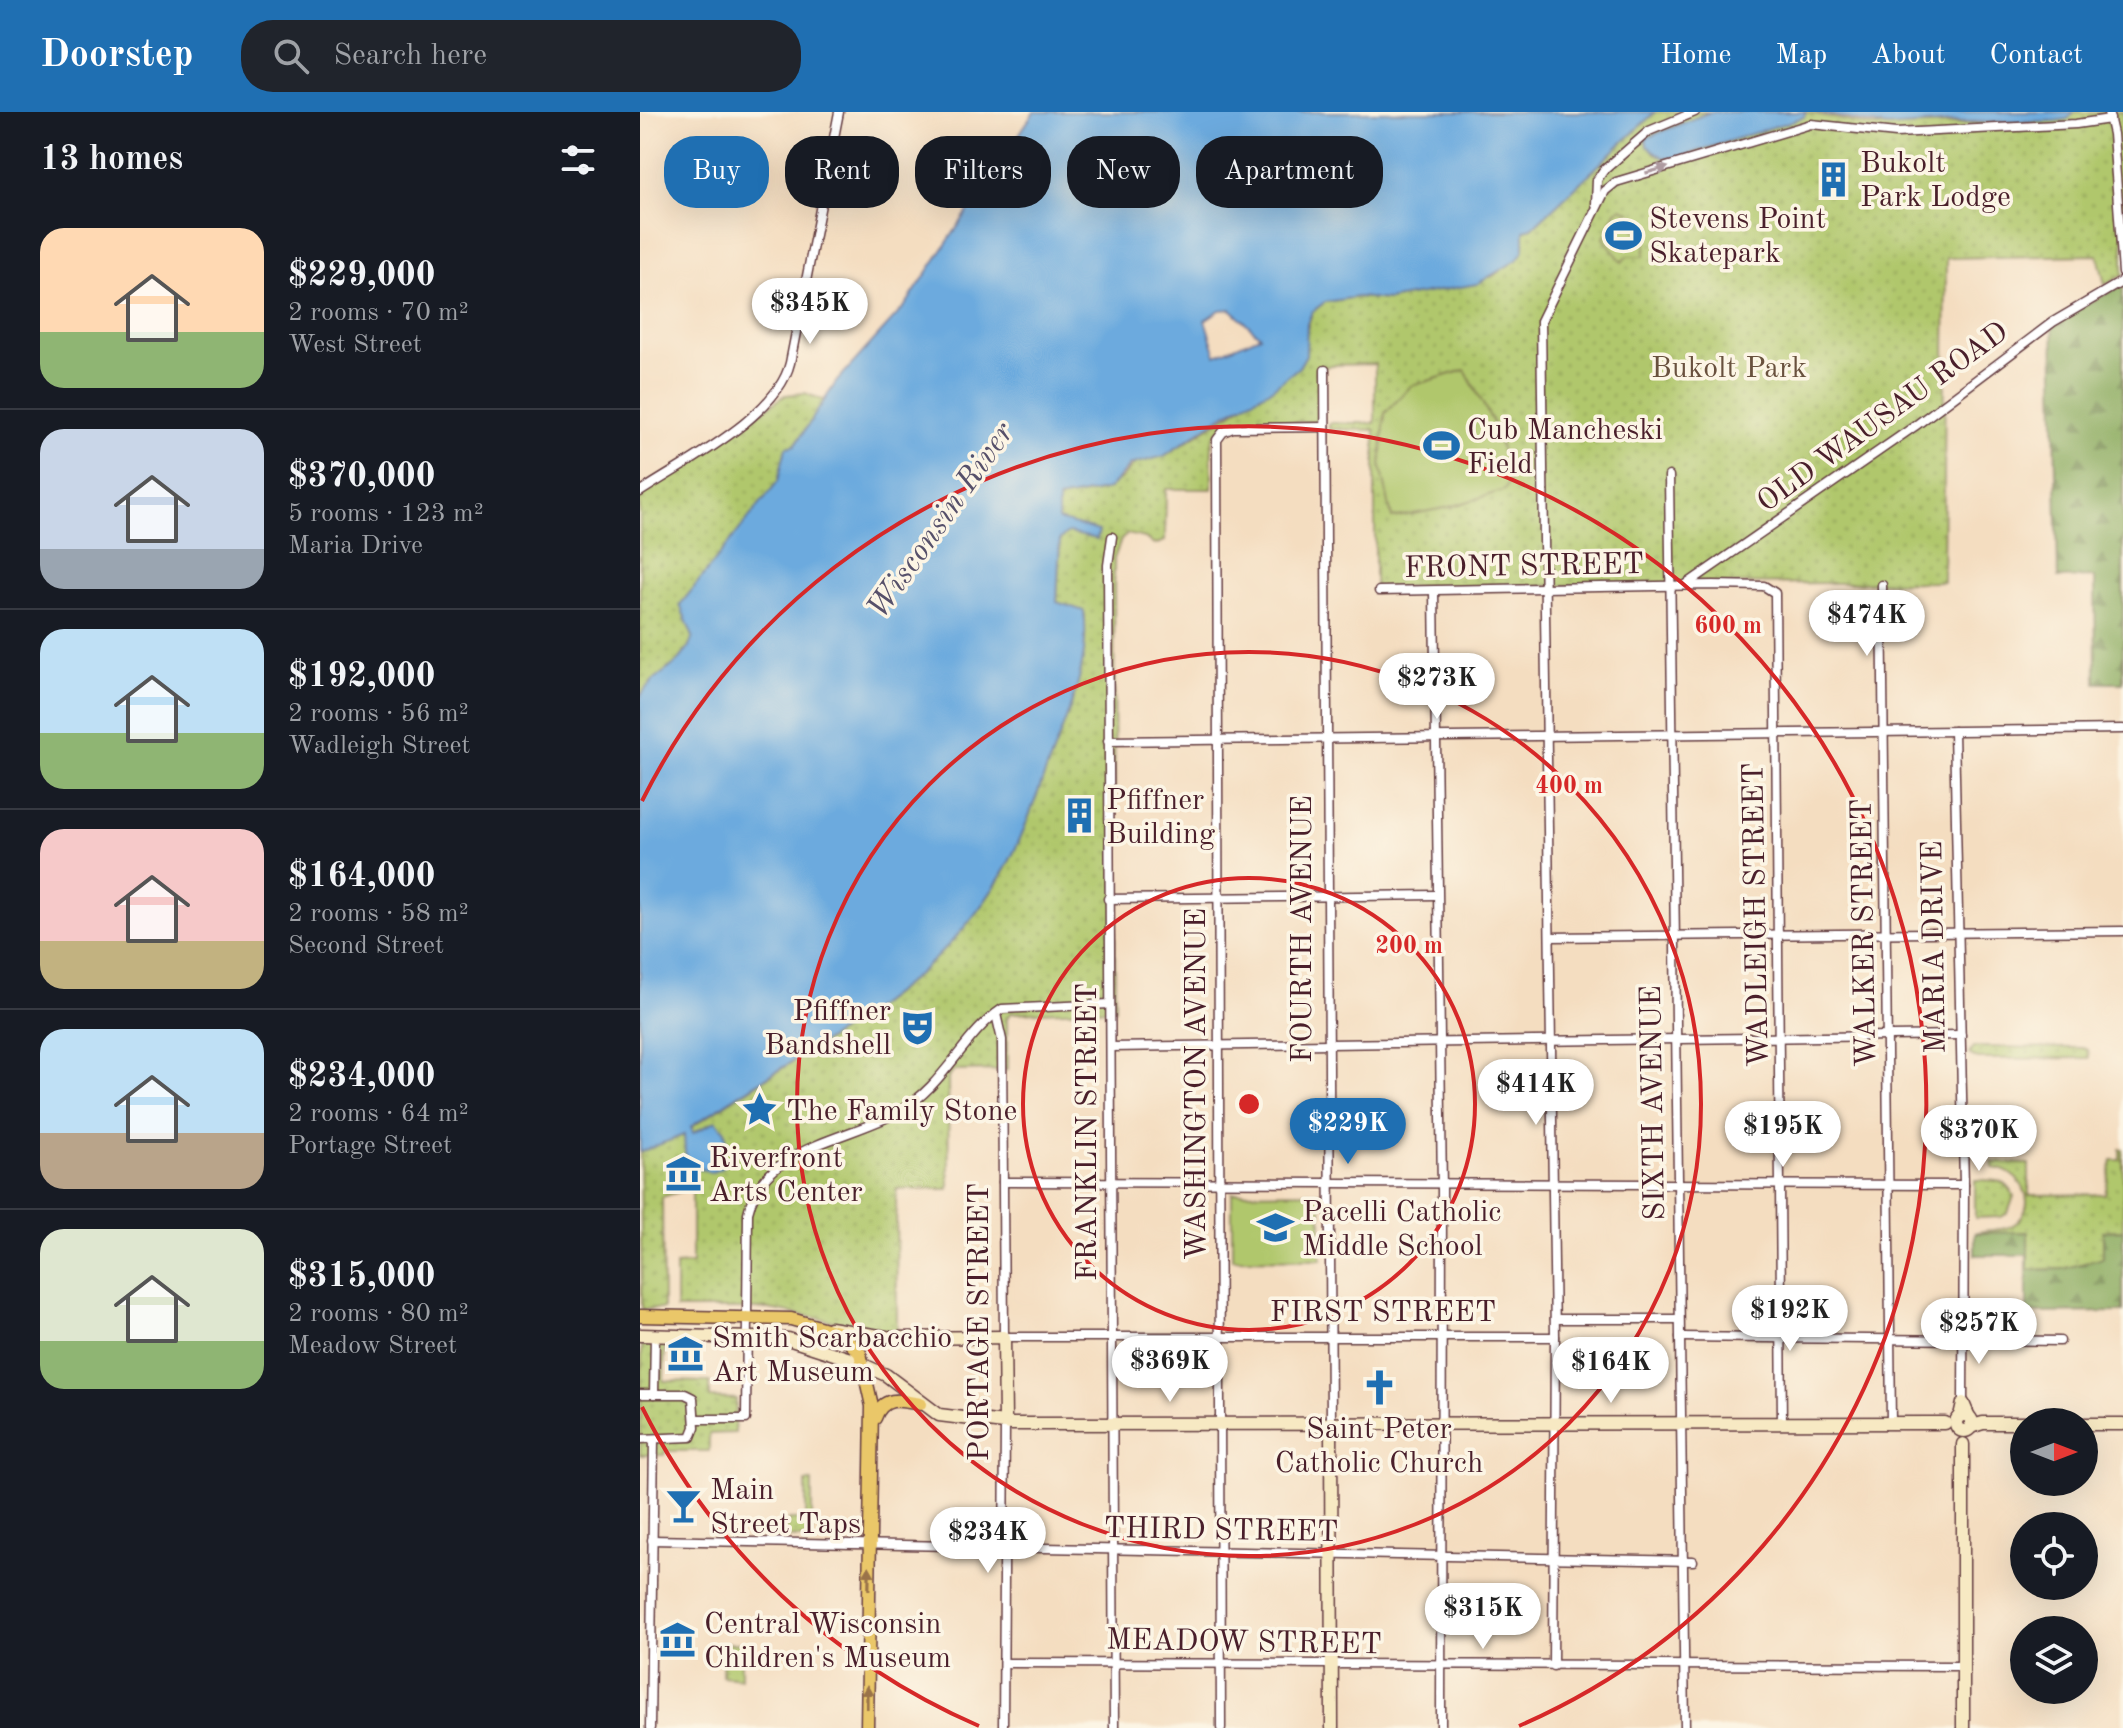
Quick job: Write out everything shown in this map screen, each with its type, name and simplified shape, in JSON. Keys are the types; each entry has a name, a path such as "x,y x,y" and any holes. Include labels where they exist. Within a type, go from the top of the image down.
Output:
{"main road":[{"path":"640,1316 779,1317 827,1327 852,1343 864,1364 871,1394 873,1425 867,1728"},
{"path":"873,1425 878,1410 889,1401 920,1404"}],"street":[{"path":"640,492 756,414 780,390 790,363 839,112"},
{"path":"1596,209 1597,180 1603,171 1649,131 1695,112"},
{"path":"1553,1666 1555,1319 1541,321 1605,191 1616,182 1811,124 1896,133 2076,124 2109,116 2123,273"},
{"name":"OLD WAUSAU ROAD","path":"1686,585 1915,426 2053,322 2123,281"},
{"name":"FOURTH AVENUE","path":"1325,370 1332,1728"},
{"name":"WASHINGTON AVENUE","path":"1221,1728 1217,440 1221,433 1233,428 1325,427"},
{"name":"SIXTH AVENUE","path":"1669,476 1685,1728"},
{"name":"FRANKLIN STREET","path":"1112,537 1108,565 1108,899 1114,1728"},
{"path":"1670,585 1686,585"},
{"name":"FRONT STREET","path":"1379,591 1670,585"},
{"name":"WADLEIGH STREET","path":"1686,585 1753,585 1773,589 1780,934 1782,1424"},
{"name":"WALKER STREET","path":"1882,585 1891,1424"},
{"path":"1434,591 1442,1337 1441,1728"},
{"path":"1108,741 2123,729"},
{"name":"MARIA DRIVE","path":"1954,731 1964,1185 1963,1403"},
{"path":"1108,899 1437,895"},
{"path":"1550,937 2123,931"},
{"path":"696,1419 746,1419 748,1213 762,1180 785,1161 865,1129 908,1106 941,1079 996,1014 1015,1006 1110,1004"},
{"name":"PORTAGE STREET","path":"996,1014 1002,1040 1005,1422 1003,1728"},
{"path":"1111,1047 1961,1035"},
{"path":"1003,1182 1964,1185"},
{"path":"1555,1319 1679,1319"},
{"name":"FIRST STREET","path":"827,1327 892,1338 1555,1337"},
{"path":"640,1335 788,1339 864,1364 893,1379 920,1404 953,1419 1005,1422 1442,1424 2010,1423"},
{"path":"654,1394 655,1335"},
{"path":"1680,1337 2060,1341"},
{"path":"640,1394 690,1396 695,1401 696,1419 694,1434 688,1439 640,1439"},
{"path":"1963,1403 1963,1728"},
{"path":"2098,1424 2123,1424"},
{"path":"650,1728 654,1439"},
{"path":"641,1512 652,1513"},
{"name":"THIRD STREET","path":"652,1540 1442,1559 1693,1561"},
{"name":"MEADOW STREET","path":"1004,1663 1442,1667 1963,1666"}],"green space":[{"name":"Bukolt Park","path":"1655,112 1710,112 1645,140 1655,153 1669,159 1804,117 1806,112 1874,127 2040,121 2071,116 2074,112 2123,112 2123,275 2105,285 2098,255 1946,258 1943,582 1384,587 1375,593 1375,430 1329,429 1329,423 1375,423 1375,364 1330,365 1321,370 1319,421 1243,423 1218,431 1212,445 1212,489 1166,489 1165,541 1154,545 1145,538 1127,534 1121,540 1114,559 1115,1009 1012,1013 1007,1017 1007,1070 954,1071 948,1078 949,1189 896,1189 897,1333 769,1309 676,1309 676,1265 692,1264 692,1188 662,1197 663,1309 642,1309 640,1152 681,1135 898,991 937,957 972,918 1009,862 1066,718 1084,637 1085,615 1057,603 1060,539 1068,532 1097,538 1058,520 1057,499 1096,492 1121,479 1137,461 1164,456 1242,406 1306,333 1312,312 1325,302 1358,297 1388,300 1493,276 1515,259 1524,230 1532,228"},
{"name":"Stevens Point Skatepark","path":"1621,208 1631,212 1632,225 1646,242 1644,256 1627,256 1622,262 1604,238 1616,211"},
{"path":"2123,285 2123,683 2096,683 2095,577 2058,578 2053,322"},
{"name":"Cub Mancheski Field","path":"1465,370 1493,423 1510,478 1505,490 1450,507 1392,518 1381,466 1385,413 1411,386"},
{"path":"805,393 828,402 687,649 640,697 640,492 786,395"},
{"path":"1973,1047 2083,1048 2088,1050 2089,1058 1978,1059 1969,1054"},
{"path":"2120,1149 2123,1149 2123,1230 2103,1231 2104,1258 2063,1269 2028,1270 2028,1233 1975,1233 2011,1226 2023,1215 2027,1206 2024,1188 2011,1174 1993,1168 1992,1162 2029,1164 2029,1195 2105,1194 2112,1160 2120,1160"},
{"path":"1975,1180 1998,1181 2011,1190 2014,1196 2008,1213 2001,1217 1975,1218"},
{"path":"1321,1192 1321,1260 1232,1259 1232,1193"},
{"path":"2123,1230 2123,1312 2027,1313 2027,1255 1975,1255 1975,1233 2028,1232 2028,1270 2063,1269 2103,1258 2103,1231"},
{"path":"642,1344 665,1344 664,1381 710,1382 710,1398 736,1399 735,1433 709,1434 709,1451 665,1451 664,1455 640,1455"},
{"path":"806,1482 812,1482 812,1538 762,1537 764,1528 788,1528 789,1520 803,1520 806,1516"},
{"path":"723,1643 741,1643 741,1678 722,1676"}],"water":[{"name":"Wisconsin River","path":"1034,112 1655,112 1532,228 1524,230 1524,250 1517,260 1477,284 1388,300 1358,297 1325,302 1312,312 1307,324 1306,355 1299,367 1272,389 1225,414 1164,456 1130,465 1109,489 1058,499 1058,520 1099,531 1097,539 1068,533 1060,539 1057,602 1084,611 1084,649 1077,686 1065,723 1011,858 975,915 941,953 903,986 821,1044 691,1127 693,1133 716,1121 725,1131 727,1145 717,1155 725,1162 722,1168 710,1173 702,1169 693,1170 685,1153 684,1135 640,1152 640,697 688,648 693,637 680,605 778,481 786,447 795,445 837,381 905,306 970,208 1051,208 1051,136 1018,136","holes":["1231,309 1260,336 1216,355 1205,320 1220,310"]},
{"path":"1710,112 1806,112 1804,117 1677,158 1664,158 1647,146 1646,138"},
{"path":"1816,112 2074,112 2068,119 2056,121 1956,122 1887,127"}],"place":[{"name":"Bukolt Park Lodge","path":"1834,179"},
{"name":"Stevens Point Skatepark","path":"1623,235"},
{"name":"Cub Mancheski Field","path":"1441,446"},
{"name":"Pfiffner Building","path":"1080,816"},
{"name":"Pfiffner Bandshell","path":"917,1027"},
{"name":"The Family Stone","path":"760,1110"},
{"name":"Riverfront Arts Center","path":"683,1174"},
{"name":"Pacelli Catholic Middle School","path":"1276,1228"},
{"name":"Smith Scarbacchio Art Museum","path":"686,1354"},
{"name":"Saint Peter Catholic Church","path":"1379,1387"},
{"name":"Main Street Taps","path":"684,1506"},
{"name":"Central Wisconsin Children's Museum","path":"678,1640"}]}
